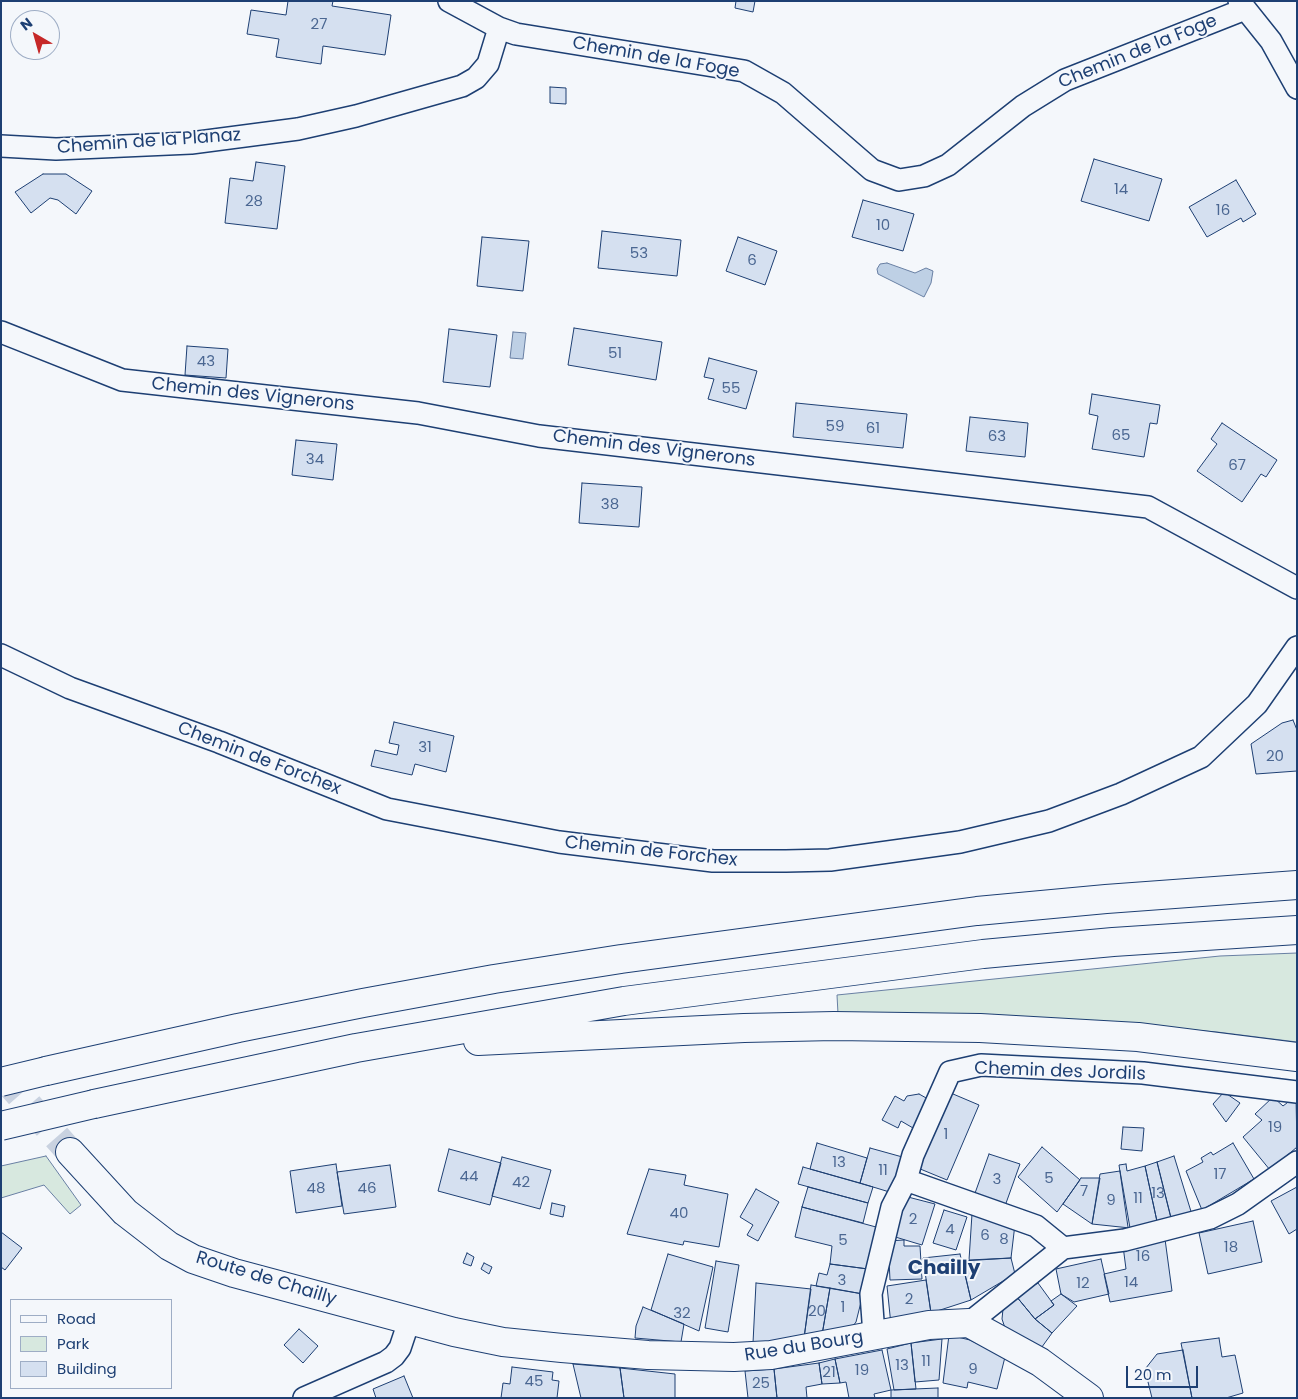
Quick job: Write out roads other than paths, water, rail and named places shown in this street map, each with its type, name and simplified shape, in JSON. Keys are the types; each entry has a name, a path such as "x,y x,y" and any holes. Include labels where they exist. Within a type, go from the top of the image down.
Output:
{"main road":[{"path":"1,1082 238,1028 363,1003 630,957 977,911 1106,899 1297,885"},
{"path":"1,1126 94,1104 356,1048 624,1001 866,968 1113,942 1297,930"},
{"path":"356,1048 654,1031 834,1026 980,1028 1138,1037 1297,1056"},
{"name":"Route de Chailly","path":"70,1152 125,1212 169,1246 193,1259 227,1271 409,1320"},
{"name":"Rue du Bourg","path":"409,1320 494,1340 648,1356 734,1358 771,1355 929,1325 969,1323"},
{"path":"969,1323 1040,1362 1089,1398"}],"street":[{"path":"449,1 499,28"},
{"path":"1242,5 1271,41 1297,88"},
{"name":"Chemin de la Foge","path":"499,28 516,34 744,71 783,93 872,170 899,180 924,176 948,165 1023,106 1065,80 1242,5"},
{"name":"Chemin de la Planaz","path":"1,146 56,149 191,143 298,129 356,116 462,86 476,78 488,64 499,28"},
{"name":"Chemin des Vignerons","path":"1,332 122,380 418,414 539,436 1148,506 1297,588"},
{"name":"Chemin de Forchex","path":"1,655 70,688 219,742 387,809 559,842 713,861 786,861 830,860 960,842 1049,821 1122,794 1201,756 1257,704 1297,647"},
{"name":"Chemin des Jordils","path":"874,1335 871,1294 892,1207 906,1180 914,1155 950,1072 981,1065 1144,1073 1297,1092"},
{"path":"969,1323 1063,1248 1125,1240 1210,1218 1238,1204 1297,1162"},
{"path":"906,1180 1036,1226 1063,1248"},
{"path":"304,1398 386,1362 400,1348 409,1320"}],"water":[{"path":"887,263 915,273 926,268 933,271 931,283 924,297 878,274 877,269 880,264"},
{"path":"513,332 526,333 523,359 510,358"}],"tunnel":[{"path":"1,1074 70,1152"}],"district":[{"name":"Chailly","path":"944,1269"}]}
